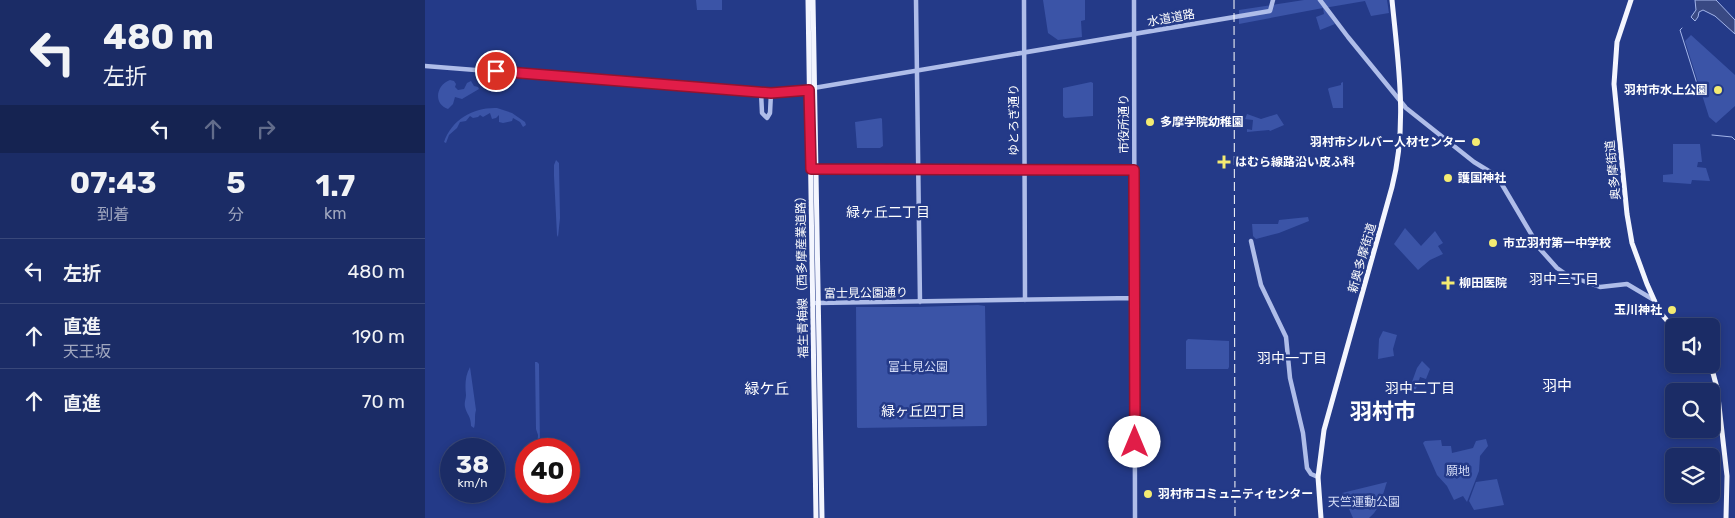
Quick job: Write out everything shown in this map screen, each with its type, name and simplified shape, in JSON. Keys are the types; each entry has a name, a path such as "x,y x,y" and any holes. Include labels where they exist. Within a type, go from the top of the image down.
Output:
{"main road":[{"name":"福生青梅線（西多摩産業道路）","path":"807,0 812,89"},
{"name":"福生青梅線（西多摩産業道路）","path":"813,0 812,89 816,518"},
{"name":"新奥多摩街道","path":"1321,518 1318,477 1321,447 1328,412 1395,177 1400,143 1401,102 1392,0"},
{"name":"奥多摩街道","path":"1631,0 1617,42 1615,92 1624,191 1636,255 1654,300 1665,318"},
{"name":"福生青梅線（西多摩産業道路）","path":"815,303 821,518"},
{"path":"1712,373 1717,388 1727,476 1726,518"}],"street":[{"path":"916,0 920,302"},
{"name":"ゆとろぎ通り","path":"1024,0 1025,300"},
{"name":"市役所通り","path":"1134,0 1135,518"},
{"name":"水道道路","path":"812,89 1270,12 1273,0"},
{"path":"1320,0 1401,102 1427,126 1497,176 1540,249 1561,272 1575,279 1600,287 1627,284 1654,300"},
{"path":"425,66 771,93 812,89"},
{"path":"761,92 762,113 767,118 770,113 771,93"},
{"path":"813,169 1134,170"},
{"path":"1251,241 1259,281 1285,337 1290,378 1303,433 1307,468 1311,474 1318,477"},
{"name":"富士見公園通り","path":"815,303 1135,298"}],"green space":[{"path":"696,0 722,0 722,10 697,10"},
{"path":"1043,0 1085,0 1085,20 1081,21 1082,37 1058,40 1048,33"},
{"path":"1304,0 1387,0 1389,13 1371,16 1365,1 1324,8 1335,24 1320,30 1316,17 1324,14 1323,8 1239,24 1239,10"},
{"name":"羽村市水上公園","path":"1691,35 1735,75 1735,106 1716,123 1709,117 1685,41"},
{"path":"454,81 455,87 458,90 464,89 467,83 471,81 479,89 462,99 455,97 453,104 448,109 440,103 438,94 445,82"},
{"path":"1343,82 1343,108 1333,108 1328,89 1341,85"},
{"path":"1093,83 1093,116 1065,118 1063,116 1063,88"},
{"path":"488,108 497,108 512,113 525,122 526,125 523,127 520,122 513,118 512,121 499,122 499,115 492,119 490,113 483,117 480,115 473,118 470,116 466,121 460,122 457,128 449,135 446,143 444,142 452,127 465,116"},
{"path":"1247,114 1261,119 1277,114 1284,125 1270,131 1247,132 1247,129 1252,130 1253,120 1245,119"},
{"path":"881,118 883,146 880,148 857,148 855,122"},
{"path":"1673,144 1700,144 1702,162 1698,162 1697,167 1706,168 1710,181 1692,180 1691,184 1663,182 1663,175 1673,174"},
{"path":"556,160 559,163 560,218 558,237 554,176"},
{"path":"1308,217 1309,221 1279,233 1256,239 1253,236 1252,224 1278,224 1279,220"},
{"path":"1405,228 1421,246 1435,231 1443,243 1438,246 1443,254 1430,260 1418,270 1394,244"},
{"name":"富士見公園","path":"985,306 987,425 858,428 856,307"},
{"path":"1383,331 1397,335 1393,349 1394,356 1378,359 1379,339"},
{"path":"1188,339 1229,341 1228,369 1186,369 1186,341"},
{"path":"1422,361 1430,369 1426,379 1420,377 1415,392 1409,390 1417,368"},
{"path":"535,362 537,362 539,364 540,438 538,438"},
{"path":"470,367 476,410 474,428 471,426 465,405 466,381"},
{"name":"願地","path":"1486,439 1488,446 1480,456 1479,471 1467,502 1463,496 1454,500 1447,486 1437,475 1423,443 1425,441 1441,440 1442,446 1451,446 1452,453 1473,448 1476,441"},
{"path":"1497,479 1504,505 1474,510 1469,501 1476,482"},
{"name":"天竺運動公園","path":"1387,482 1381,502 1373,514 1369,518 1353,518 1342,493"}],"shaded area":[{"path":"1695,0 1716,0 1735,20 1735,34 1715,16 1703,10 1699,12 1695,21 1691,17 1696,10"}],"waterway":[{"path":"1682,28 1680,30 1698,87"},
{"path":"1712,135 1732,137 1735,140"}],"railway":[{"path":"1234,0 1235,518"}],"place":[{"name":"羽村市水上公園","path":"1718,90"},
{"name":"多摩学院幼稚園","path":"1150,122"},
{"name":"羽村市シルバー人材センター","path":"1476,142"},
{"name":"はむら線路沿い皮ふ科","path":"1224,162"},
{"name":"護国神社","path":"1448,178"},
{"name":"市立羽村第一中学校","path":"1493,243"},
{"name":"柳田医院","path":"1448,283"},
{"name":"玉川神社","path":"1672,310"},
{"name":"羽村市コミュニティセンター","path":"1148,494"}],"district":[{"name":"緑ヶ丘二丁目","path":"888,212"},
{"name":"羽中三丁目","path":"1564,279"},
{"name":"羽中一丁目","path":"1292,358"},
{"name":"羽中","path":"1557,386"},
{"name":"羽中二丁目","path":"1420,388"},
{"name":"緑ケ丘","path":"767,389"},
{"name":"緑ヶ丘四丁目","path":"923,411"},
{"name":"羽村市","path":"1383,411"}],"route":[{"path":"496,71 771,93 809,90 811,169 1134,170 1135,442"}]}
